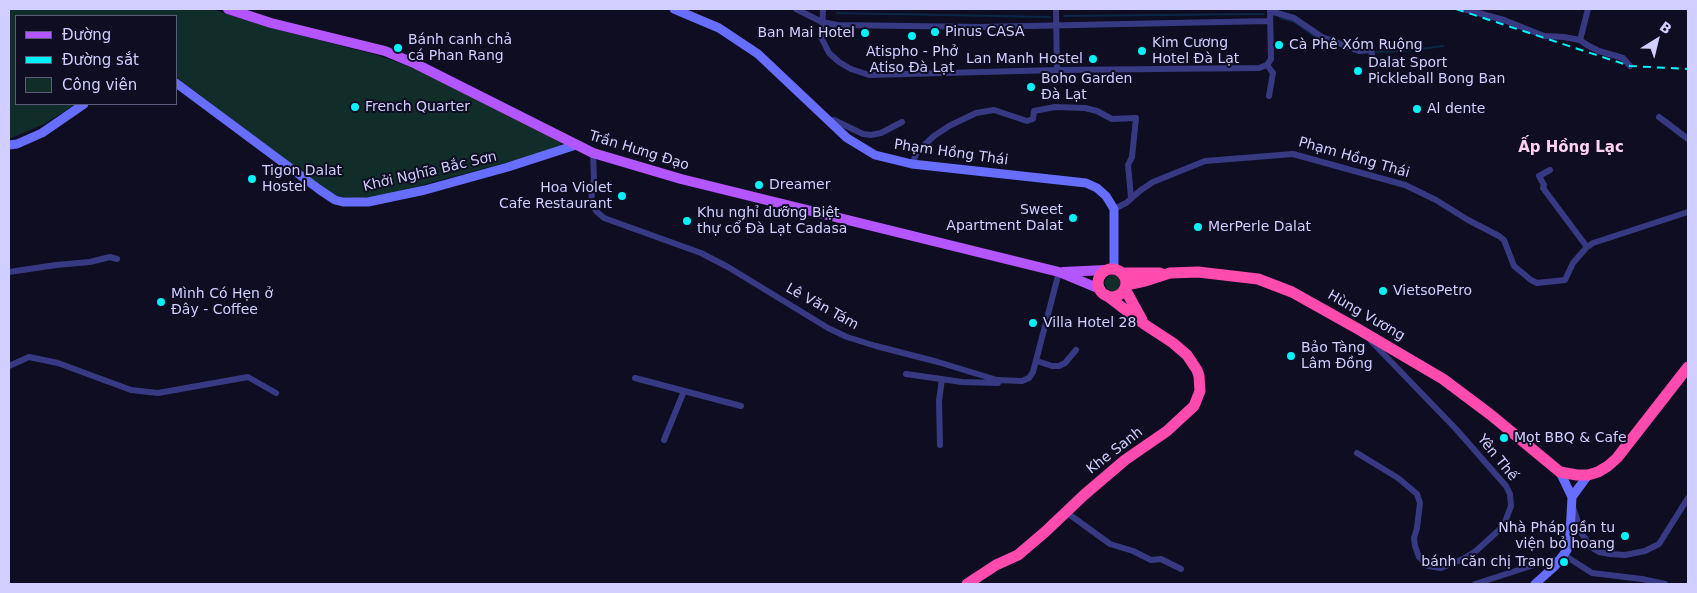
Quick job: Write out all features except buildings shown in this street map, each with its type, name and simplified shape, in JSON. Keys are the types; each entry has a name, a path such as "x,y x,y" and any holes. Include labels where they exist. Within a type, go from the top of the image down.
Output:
{"highway":[{"path":"1114,271 1125,276 1126,287 1115,297 1103,292 1098,281 1099,277 1114,271 1170,273"},
{"name":"Hùng Vương","path":"1126,287 1170,273 1216,273 1258,279 1292,292 1443,379 1560,472"},
{"name":"Khe Sanh","path":"1126,287 1144,324"},
{"name":"Khe Sanh","path":"968,584 996,565 1018,555 1125,460 1181,419 1194,406 1200,391 1197,370 1187,355 1103,292"},
{"path":"1560,472 1577,476 1588,475 1608,466 1617,458 1688,367"}],"main road":[{"name":"Trần Hưng Đạo","path":"228,9 385,51 416,64 593,153 690,181 1059,272 1103,292"},
{"name":"Trần Hưng Đạo","path":"1059,272 1114,271"}],"street":[{"name":"Phạm Hồng Thái","path":"674,9 719,28 758,54 828,121 861,148 875,155 912,164 1086,183 1097,188 1106,196 1114,209 1126,203 1153,182 1205,161 1293,154 1404,185 1436,200 1468,220 1500,236 1504,240 1514,266 1537,283 1565,280 1573,263 1587,247 1608,237 1641,229 1688,212"},
{"path":"796,9 822,22 837,25 969,27 1270,21"},
{"path":"823,9 822,39 829,53 851,69 869,75 1057,70 1259,68 1267,65 1271,59 1270,10 1294,18 1322,37 1359,51 1372,53"},
{"path":"1056,9 1057,70"},
{"path":"1465,9 1504,20 1544,36 1580,40 1586,46 1599,52 1623,58 1630,66"},
{"path":"1580,40 1588,9"},
{"path":"1267,65 1273,73 1269,96"},
{"name":"Khởi Nghĩa Bắc Sơn","path":"178,84 320,190 335,200 343,202 368,202 425,190 576,146"},
{"path":"9,145 17,144 42,133 83,105"},
{"path":"912,164 917,152 939,132 976,113 994,110 1027,121 1033,119 1034,111 1054,107 1084,108 1096,110 1112,119 1136,118 1132,156 1128,165 1132,198"},
{"path":"1659,117 1688,138"},
{"path":"828,121 834,120 863,134 871,135 880,133 902,122"},
{"name":"Lê Văn Tám","path":"593,153 594,179 592,200 596,211 604,218 701,253 728,267 828,328 847,336 997,380 1012,382"},
{"path":"1550,170 1539,176 1544,185 1543,188 1587,247"},
{"path":"1114,209 1114,271"},
{"path":"9,272 90,262 110,257 117,259"},
{"path":"906,374 974,383 1012,382 1029,378 1037,361 1059,272"},
{"name":"Yên Thế","path":"1357,453 1398,478 1416,494 1420,503 1414,546 1419,557 1428,566 1442,568 1463,559 1476,551 1505,522 1510,506 1510,494 1506,486 1456,429 1358,329"},
{"path":"1037,361 1052,366 1059,366 1065,363 1076,350"},
{"path":"9,366 29,357 58,363 131,390 158,392 248,377 276,393"},
{"path":"635,378 742,406"},
{"path":"940,445 939,401 942,379"},
{"path":"664,440 684,391"},
{"path":"1560,472 1572,501 1582,534 1591,547 1599,552 1625,554 1645,551 1659,544 1688,498"},
{"path":"1536,584 1563,557 1570,534 1572,501 1588,475"},
{"path":"1066,512 1110,544 1151,560 1161,558 1181,569"},
{"path":"1476,584 1534,564 1563,557 1592,573 1642,579 1665,584"}],"green space":[{"name":"French Quarter","path":"9,9 212,9 276,29 380,56 425,73 561,142 560,148 393,193 355,200 338,196 323,188 178,79 178,15 15,15 15,105 74,105 44,124 9,139"},
{"path":"1113,275 1121,283 1113,291 1105,283"}],"waterway":[{"path":"837,13 1050,17"},
{"path":"1064,16 1264,14"},
{"path":"1280,18 1294,22 1321,41 1337,46"},
{"path":"1373,52 1406,51 1443,46"}],"railway":[{"path":"1456,9 1630,66 1688,69"}],"place":[{"name":"Pinus CASA","path":"935,32"},
{"name":"Ban Mai Hotel","path":"865,33"},
{"name":"Atispho - Phở Atiso Đà Lạt","path":"912,36"},
{"name":"Cà Phê Xóm Ruộng","path":"1279,45"},
{"name":"Bánh canh chả cá Phan Rang","path":"398,48"},
{"name":"Kim Cương Hotel Đà Lạt","path":"1142,51"},
{"name":"Lan Manh Hostel","path":"1093,59"},
{"name":"Dalat Sport Pickleball Bong Ban","path":"1358,71"},
{"name":"Boho Garden Đà Lạt","path":"1031,87"},
{"name":"French Quarter","path":"355,107"},
{"name":"Al dente","path":"1417,109"},
{"name":"Tigon Dalat Hostel","path":"252,179"},
{"name":"Dreamer","path":"759,185"},
{"name":"Hoa Violet Cafe Restaurant","path":"622,196"},
{"name":"Sweet Apartment Dalat","path":"1073,218"},
{"name":"Khu nghỉ dưỡng Biệt thự cổ Đà Lạt Cadasa","path":"687,221"},
{"name":"MerPerle Dalat","path":"1198,227"},
{"name":"VietsoPetro","path":"1383,291"},
{"name":"Mình Có Hẹn ở Đây - Coffee","path":"161,302"},
{"name":"Villa Hotel 28","path":"1033,323"},
{"name":"Bảo Tàng Lâm Đồng","path":"1291,356"},
{"name":"Mọt BBQ & Cafe","path":"1504,438"},
{"name":"Nhà Pháp gần tu viện bỏ hoang","path":"1625,536"},
{"name":"bánh căn chị Trang","path":"1564,562"}],"district":[{"name":"Ấp Hồng Lạc","path":"1571,148"}]}
